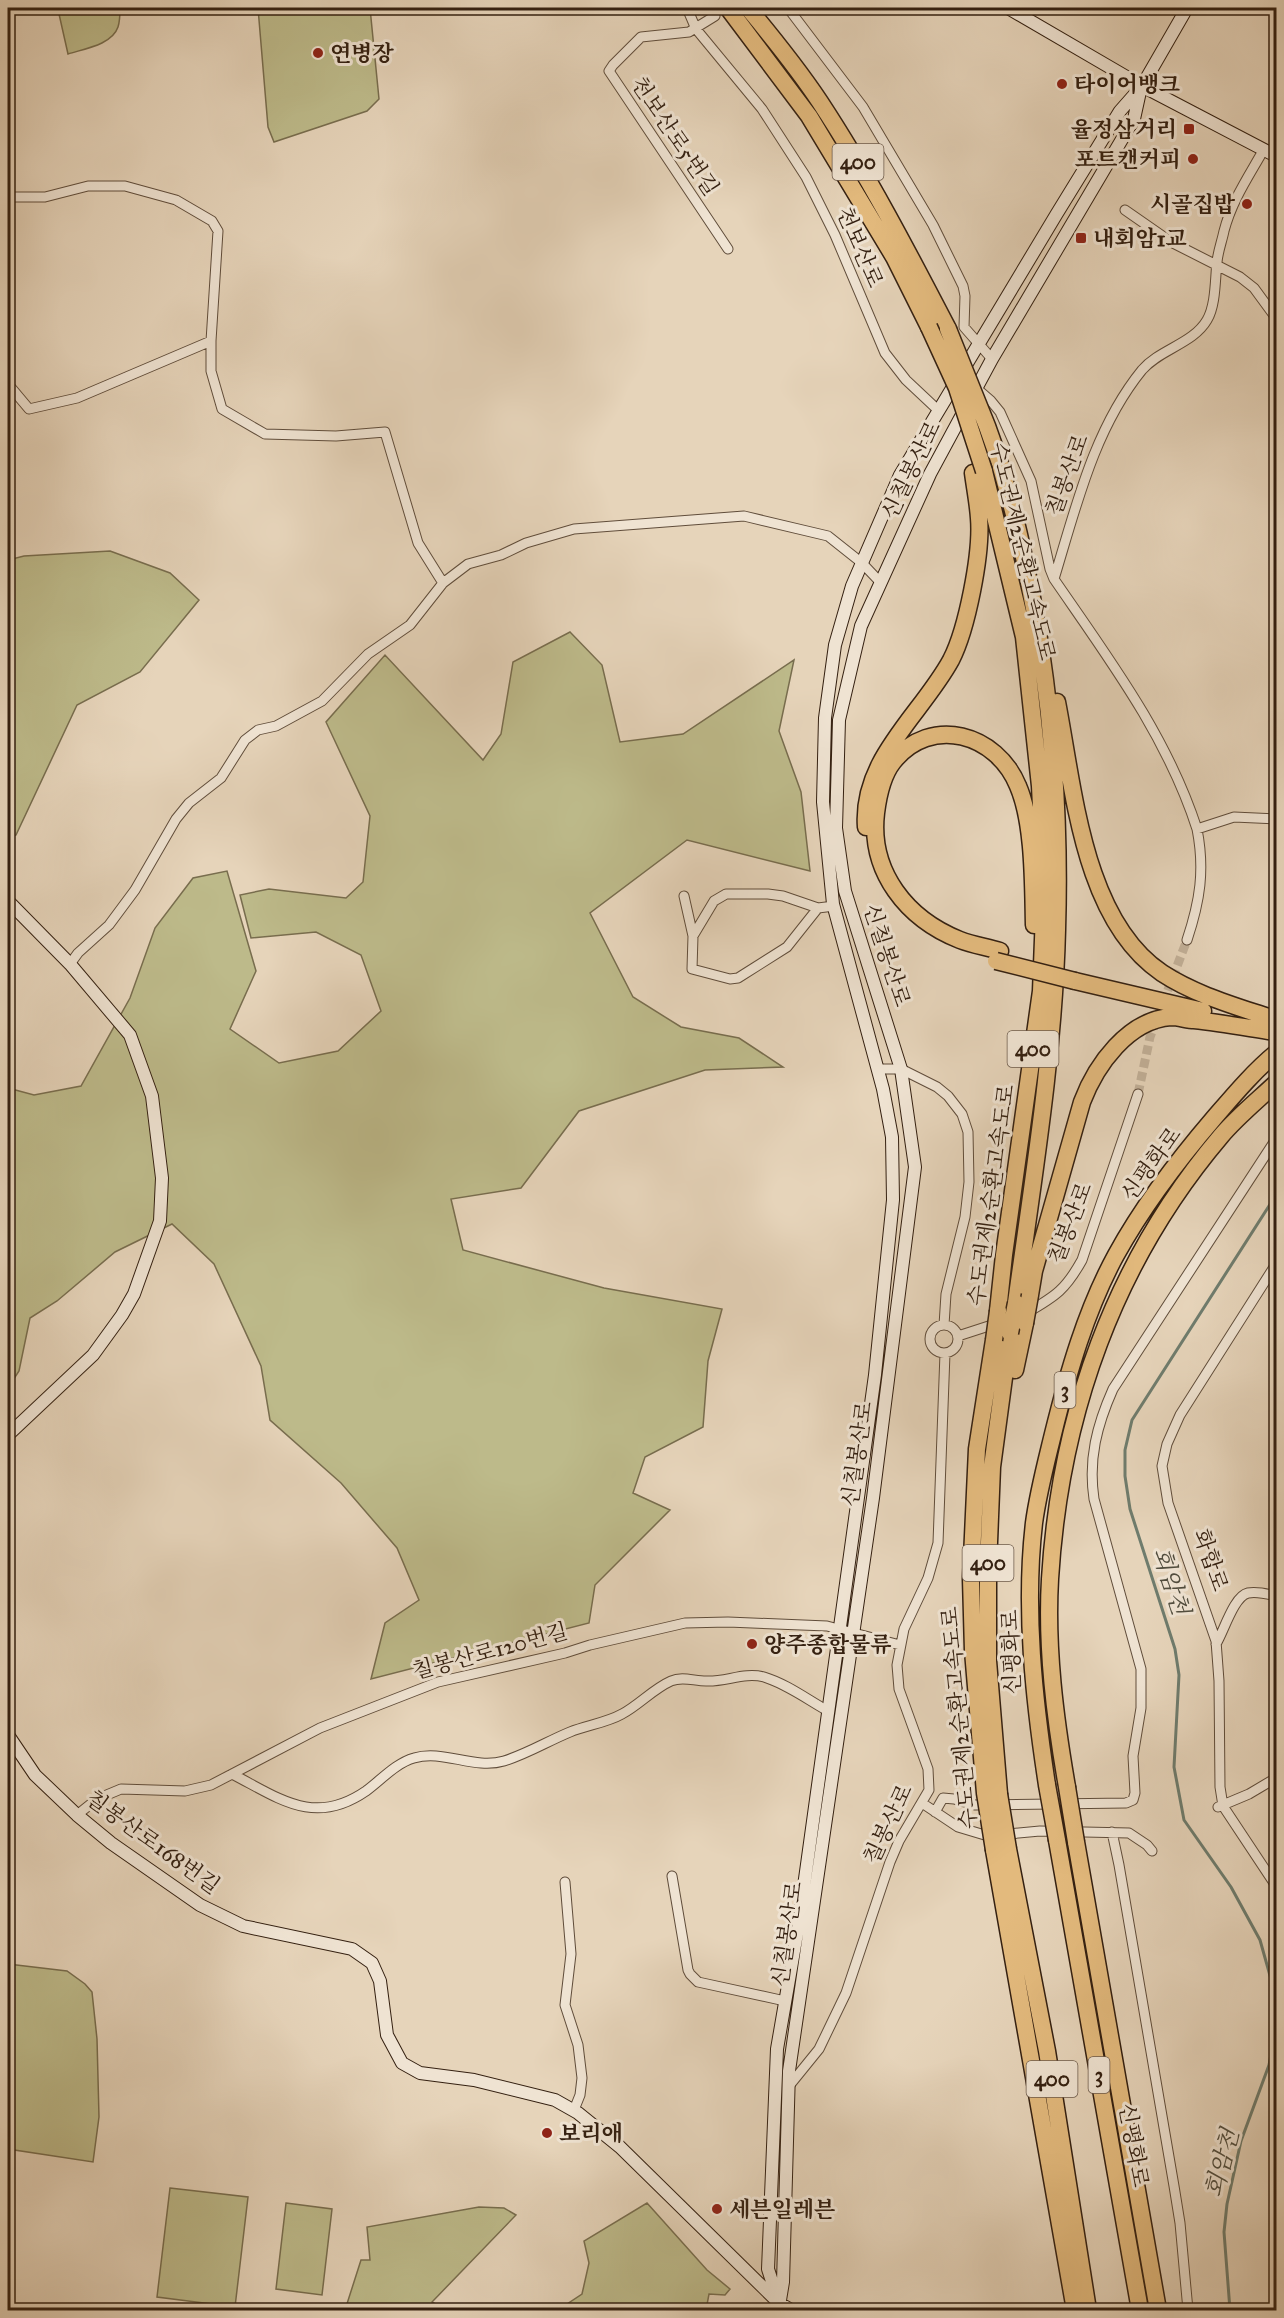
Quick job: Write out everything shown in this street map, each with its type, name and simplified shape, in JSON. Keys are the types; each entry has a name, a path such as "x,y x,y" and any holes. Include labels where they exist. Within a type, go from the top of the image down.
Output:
{"highway":[{"name":"수도권제2순환고속도로","path":"748,8 812,91 851,151 893,223 948,329 999,460 1020,538 1037,626 1054,753 1057,808 1057,930 1045,1097 1023,1299 1010,1333 992,1467 988,1567 992,1793"},
{"name":"400","path":"721,12 809,116 894,257 909,300 929,333 952,406 979,472"},
{"name":"수도권제2순환고속도로","path":"979,472 1024,637 1040,786 1045,888 1041,991 977,1449 971,1579 973,1651 1000,1850 1075,2310"},
{"path":"979,472 979,545 969,605 951,659 908,720 875,774 866,796 865,815 870,860 885,896 917,928 948,946 998,956 1274,1024"},
{"path":"1020,538 1043,620 1081,824 1095,881 1106,905 1124,934 1143,957 1206,1008 1274,1024"},
{"path":"998,956 941,931 917,915 900,898 881,864 875,828 878,802 887,772 898,757 924,740 949,734 979,741 993,752 1017,783 1026,805 1029,824 1036,1027"},
{"path":"992,1467 1025,1323 1023,1299 1034,1271 1090,1081 1111,1051 1147,1024 1206,1008"},
{"name":"신평화로","path":"1140,2310 1038,1725 1032,1602 1035,1522 1056,1423 1078,1346 1101,1286 1117,1254 1157,1191 1198,1136 1274,1055"},
{"name":"신평화로","path":"1158,2310 1057,1729 1052,1676 1050,1579 1065,1455 1079,1400 1119,1296 1153,1232 1187,1180 1222,1135 1276,1083"},
{"name":"수도권제2순환고속도로","path":"1000,1850 1047,2051 1088,2310"}],"street":[{"name":"천보산로","path":"687,8 696,29 762,109 806,177 835,235 885,353 906,380 939,411"},
{"path":"788,8 863,107 912,189 956,268 965,296 964,327 992,359"},
{"path":"1008,8 1142,86 1276,156"},
{"path":"1142,86 1186,8"},
{"path":"696,29 721,12"},
{"name":"천보산로5번길","path":"696,29 689,32 641,37 609,71 728,249"},
{"name":"신칠봉산로","path":"779,2307 768,2269 775,2069 799,1922 875,1375 892,1200 892,1137 878,1070 834,906 823,802 825,718 835,645 852,586 900,476 1119,111 1142,86"},
{"name":"신칠봉산로","path":"779,2307 783,2283 789,2086 873,1498 915,1167 901,1069 845,891 836,828 839,720 861,626 930,474 992,359 1134,119 1142,86"},
{"name":"칠봉산로","path":"1054,579 1097,448 1124,392 1147,364 1193,335 1207,321 1211,312 1217,263 1225,228 1237,195 1264,149"},
{"path":"8,197 45,197 88,186 125,186 176,200 212,221 218,231 211,371 222,409 265,434 336,436 385,432 418,543 443,583"},
{"path":"1125,210 1171,242 1217,263 1254,288 1276,318"},
{"path":"8,384 29,408 77,398 211,341"},
{"path":"976,388 1000,412 1030,481 1054,579 1148,717 1179,782 1197,829 1202,882 1198,906 1187,940"},
{"path":"70,964 78,953 109,925 135,890 176,819 189,803 221,778 245,740 258,730 276,726 322,701 368,654 411,625 443,583 468,564 501,555 525,543 574,529 744,516 828,536 862,562 881,583"},
{"path":"1197,829 1234,817 1276,819"},
{"path":"693,936 714,901 726,894 783,896 818,909 834,906"},
{"path":"684,896 693,936 692,969 734,979 787,947 818,909"},
{"path":"8,901 70,964 130,1035 152,1096 162,1178 160,1221 134,1294 122,1315 93,1355 8,1435"},
{"path":"878,1070 901,1069 937,1087 948,1096 962,1114 968,1132 969,1182 965,1217 946,1294 944,1325"},
{"name":"칠봉산로","path":"958,1336 1021,1316 1050,1299 1070,1282 1082,1260 1138,1094"},
{"path":"934,1812 943,1798 975,1805 1126,1803 1133,1800 1135,1793 1133,1756 1141,1708 1141,1670 1094,1499 1091,1481 1096,1436 1101,1415 1113,1389 1276,1139"},
{"name":"화합로","path":"1276,1264 1180,1415 1167,1444 1162,1466 1168,1503 1216,1644 1219,1681 1221,1806 1276,1886"},
{"path":"944,1325 953,1328 958,1336 954,1349 945,1353 936,1350 930,1339 933,1331 944,1325"},
{"name":"칠봉산로","path":"789,2086 823,2043 846,1993 890,1862 899,1841 929,1790 929,1777 899,1689 897,1665 904,1629 928,1578 938,1543 945,1353"},
{"path":"1216,1644 1227,1626 1233,1608 1242,1596 1253,1592 1276,1596"},
{"name":"칠봉산로120번길","path":"77,1815 98,1799 121,1789 185,1791 211,1785 320,1728 438,1682 685,1623 704,1621 827,1626 900,1645"},
{"path":"232,1774 294,1806 307,1808 337,1805 359,1795 403,1762 413,1758 433,1756 458,1761 500,1762 572,1731 621,1715 664,1685 681,1679 706,1681 750,1675 762,1677 776,1681 828,1711"},
{"name":"칠봉산로168번길","path":"8,1735 35,1775 77,1815 111,1843 200,1905 243,1926 352,1949 372,1963 380,1981 387,2036 402,2063 420,2073 474,2080 555,2100 574,2110 620,2147 779,2307 791,2310"},
{"path":"1221,1806 1250,1794 1276,1778"},
{"path":"922,1803 958,1827 988,1836 1040,1831 1129,1833 1152,1851"},
{"path":"1112,1832 1176,2196 1188,2310"},
{"name":"신칠봉산로","path":"672,1876 688,1970 693,1978 698,1982 785,2001"},
{"path":"565,1882 571,1954 565,2005 578,2045 581,2070 581,2089 574,2110"}],"shaded area":[{"path":"61,8 120,8 120,20 115,33 110,38 89,48 68,54 59,14"},
{"name":"연병장","path":"258,8 370,8 379,99 367,111 274,142 268,127"},
{"path":"110,551 170,573 199,600 140,672 77,705 16,835 8,839 8,560 24,556"},
{"path":"570,632 602,665 620,742 683,734 794,660 779,731 801,792 810,871 687,840 590,913 633,997 681,1027 739,1038 783,1067 705,1070 579,1111 521,1188 451,1199 463,1250 604,1288 722,1309 708,1361 703,1427 645,1457 633,1493 670,1510 595,1585 589,1623 371,1679 385,1623 419,1600 397,1548 341,1483 270,1420 261,1366 214,1264 172,1224 115,1252 57,1301 30,1318 19,1371 8,1388 8,1088 34,1095 81,1086 130,998 155,928 193,878 227,871 256,971 230,1029 279,1063 338,1051 381,1011 361,955 316,932 251,938 240,895 269,889 346,898 363,882 370,816 326,722 385,655 483,760 501,734 513,662"},
{"path":"8,1964 67,1971 92,1992 97,2039 99,2117 93,2162 8,2149"},
{"path":"170,2188 248,2197 235,2307 157,2297"},
{"path":"286,2203 332,2209 322,2295 276,2289"},
{"path":"647,2203 707,2270 730,2289 725,2295 709,2294 706,2310 558,2310 582,2294 589,2263 584,2241"},
{"path":"479,2207 504,2208 516,2215 432,2302 446,2310 345,2310 361,2260 370,2260 367,2227"}],"waterway":[{"name":"회암천","path":"1276,1195 1132,1420 1125,1450 1125,1476 1130,1509 1175,1649 1179,1675 1174,1767 1184,1820 1231,1887 1260,1940 1276,1997"},
{"name":"회암천","path":"1230,2310 1224,2232 1227,2204 1241,2141 1269,2065 1276,2028"}],"tunnel":[{"path":"1138,1094 1150,1037 1187,940"}],"place":[{"name":"연병장","path":"318,53"},
{"name":"타이어뱅크","path":"1062,84"},
{"name":"율정삼거리","path":"1189,129"},
{"name":"포트캔커피","path":"1193,159"},
{"name":"시골집밥","path":"1247,204"},
{"name":"내회암1교","path":"1081,238"},
{"name":"양주종합물류","path":"752,1644"},
{"name":"보리애","path":"547,2133"},
{"name":"세븐일레븐","path":"717,2209"}]}
